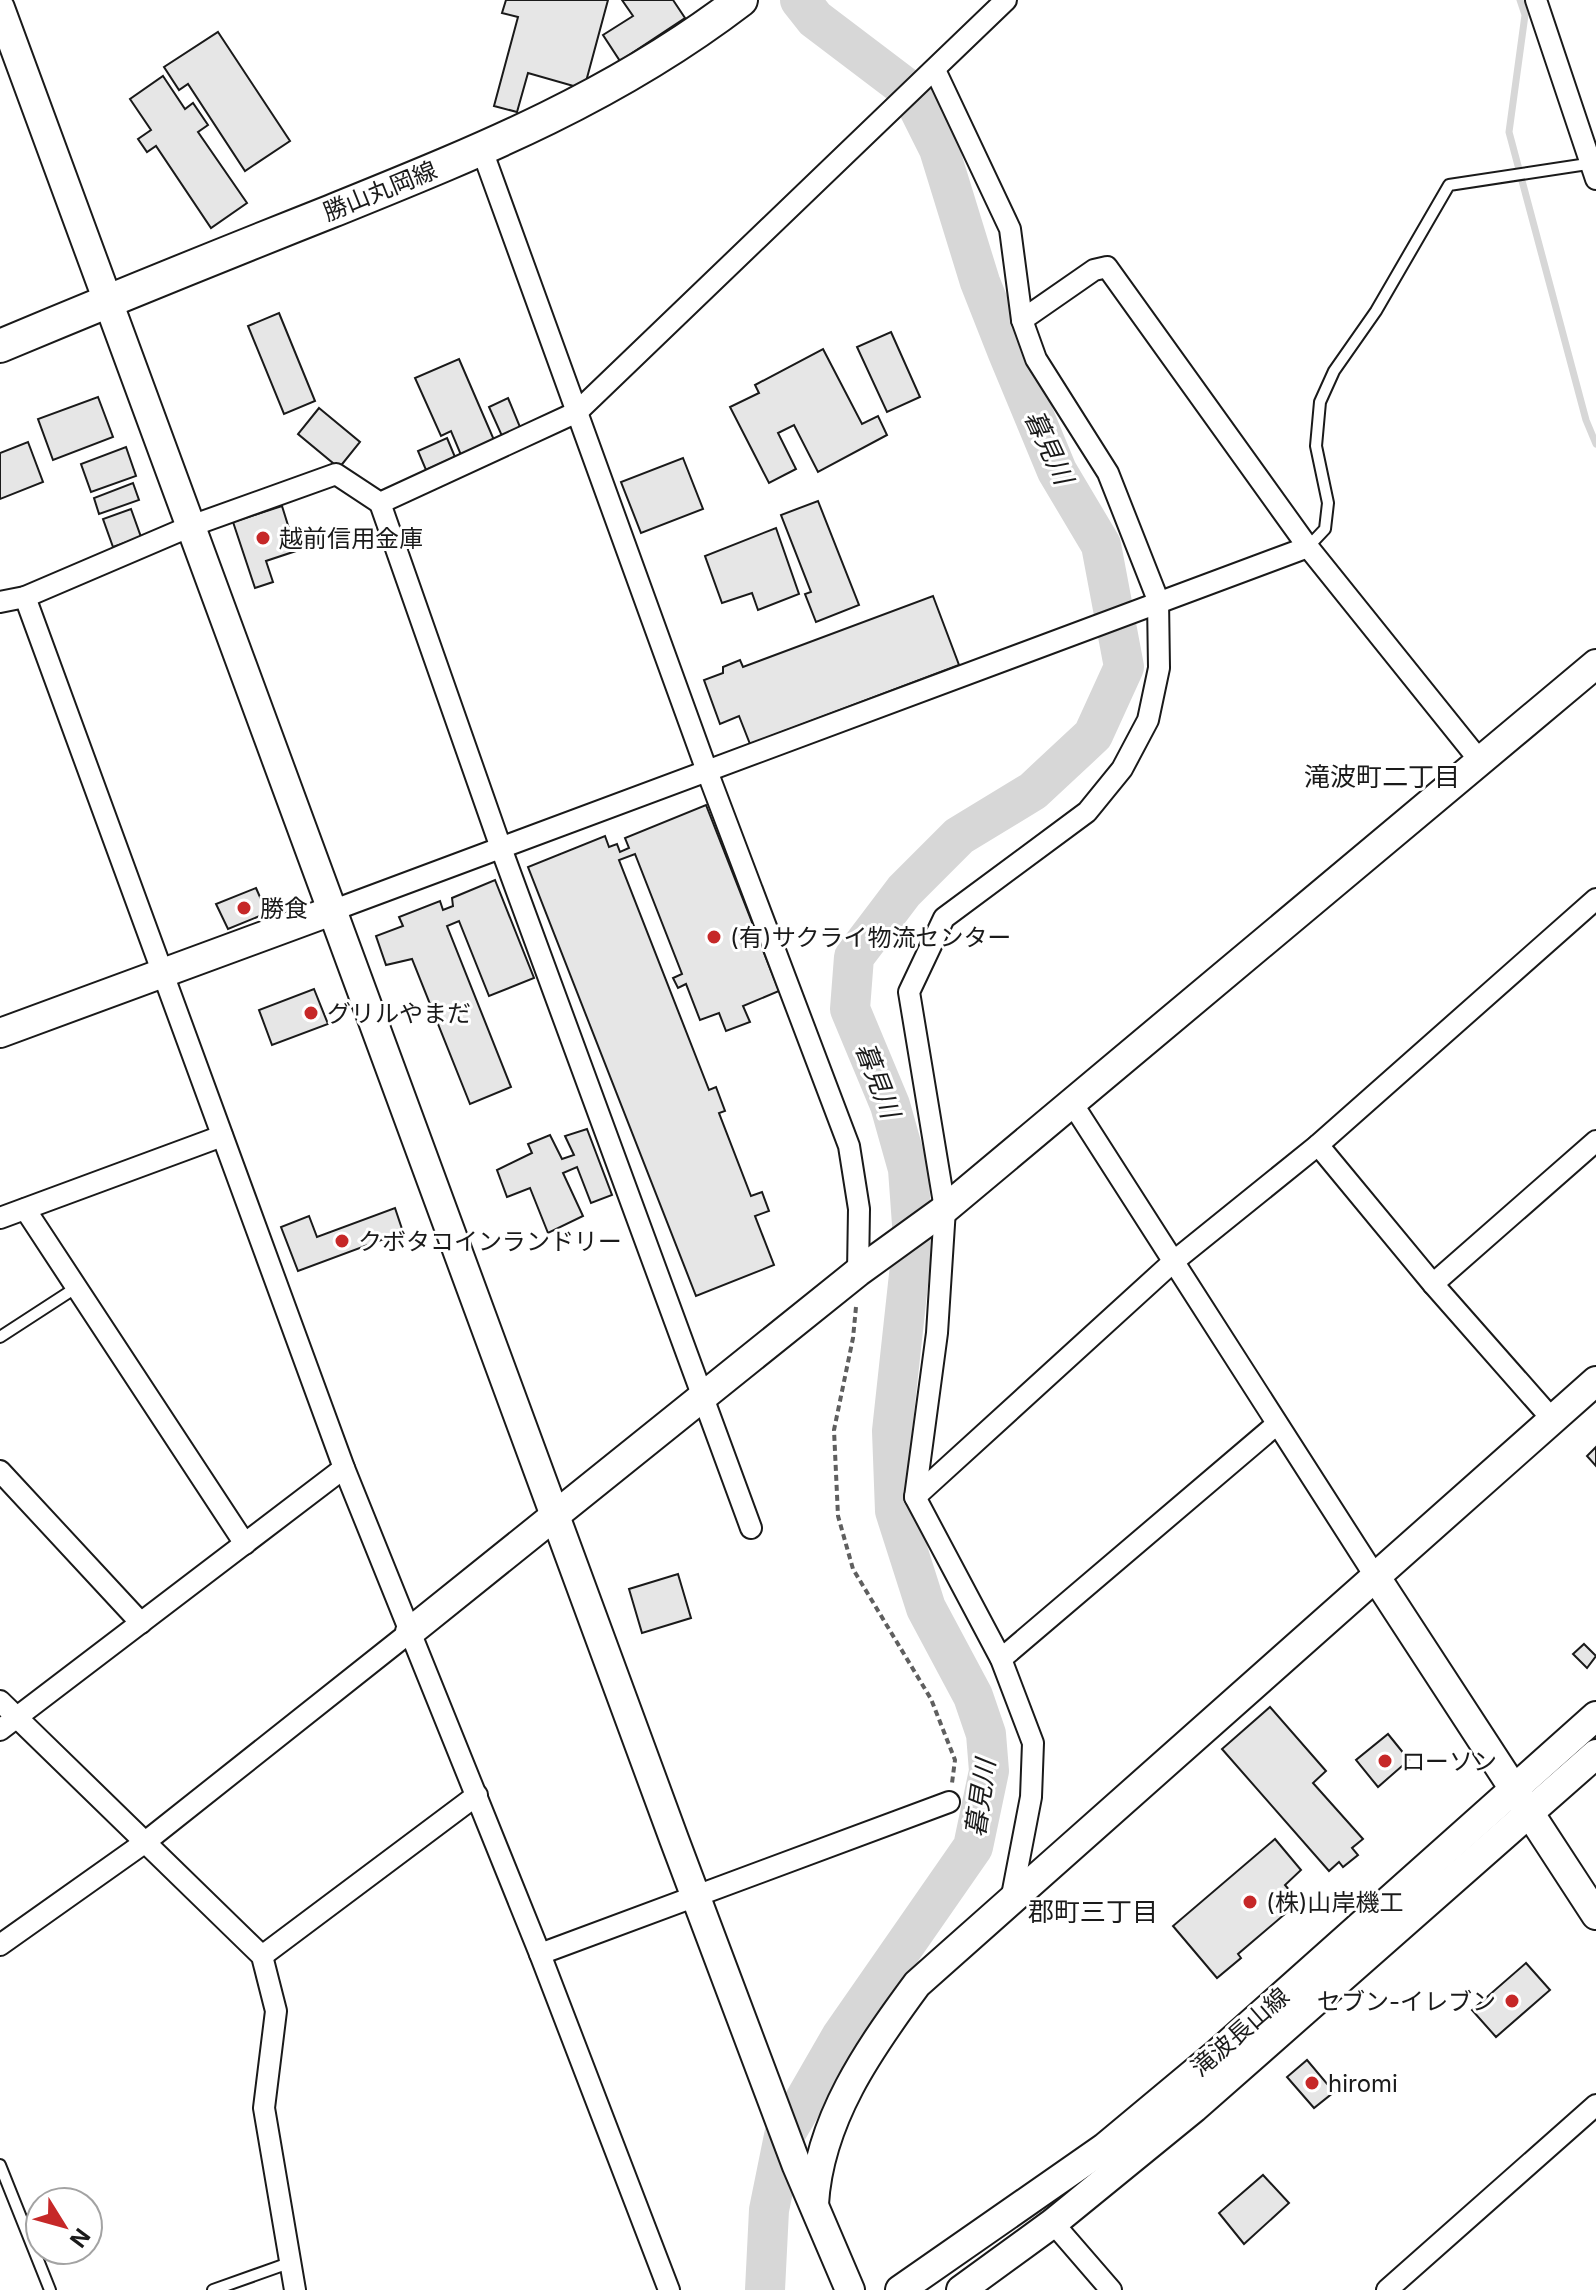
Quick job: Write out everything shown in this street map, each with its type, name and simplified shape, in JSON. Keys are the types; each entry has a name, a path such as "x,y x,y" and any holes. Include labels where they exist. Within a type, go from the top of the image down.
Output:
{"main road":[{"name":"勝山丸岡線","path":"0,346 482,150 615,86 696,34 741,0"}],"street":[{"path":"380,503 577,412 1006,0"},
{"path":"1536,0 1594,168"},
{"path":"0,8 696,1897 797,2166 850,2290"},
{"path":"930,75 1010,229 1022,320 1036,359 1108,473 1158,600 1159,668 1148,720 1122,769 1087,812 944,918 909,992 945,1209 937,1333 915,1497 1001,1659 1033,1743 1031,1797 1011,1901"},
{"path":"482,150 707,771 849,1146 859,1209 863,1268"},
{"path":"1022,320 1094,270 1107,267 1308,547 1480,761"},
{"path":"0,602 25,597 191,526 336,474 380,503 501,848 751,1528"},
{"path":"0,1033 1158,600 1308,547"},
{"path":"25,597 344,1468 540,1954 669,2290"},
{"path":"0,1945 144,1843 863,1268 945,1209 1596,664"},
{"path":"915,1497 1173,1262 1318,1145 1596,899"},
{"path":"1072,1103 1596,1915"},
{"path":"0,1218 222,1136"},
{"path":"1433,1284 1596,1141"},
{"path":"1318,1145 1433,1284 1552,1419"},
{"path":"25,1209 245,1544"},
{"path":"814,2208 816,2174 834,2119 869,2049 917,1984 1377,1579 1596,1381"},
{"path":"1001,1659 1277,1424"},
{"path":"0,1730 344,1468"},
{"path":"0,1471 141,1623"},
{"path":"0,1701 262,1956 276,2011 264,2108 295,2290"},
{"name":"滝波長山線","path":"961,2290 1053,2223 1194,2108 1522,1801 1596,1716"},
{"name":"滝波長山線","path":"900,2290 1104,2148 1522,1801 1596,1754"},
{"path":"262,1956 477,1795"},
{"path":"540,1954 949,1802"},
{"path":"1387,2290 1596,2105"},
{"path":"1053,2223 1111,2290"}],"lane":[{"path":"1308,547 1325,529 1328,503 1316,446 1320,402 1334,371 1376,311 1449,185 1594,168"},
{"path":"0,1337 77,1287"},
{"path":"0,2165 50,2290"},
{"path":"213,2290 289,2263"}],"path":[{"path":"863,1268 853,1338 834,1430 838,1516 853,1569 931,1699 955,1760 949,1802"}],"building":[{"path":"506,0 608,0 584,89 528,73 517,112 494,106 518,17 502,13"},
{"path":"622,0 673,0 685,18 620,61 603,35 633,16"},
{"path":"218,32 290,141 245,171 188,84 179,90 164,67"},
{"path":"163,76 185,109 193,103 208,125 198,132 247,203 211,228 156,146 147,152 138,139 151,130 130,99"},
{"path":"279,313 315,401 284,414 248,326"},
{"path":"891,332 920,397 887,412 857,347"},
{"path":"823,349 862,424 878,416 887,435 818,472 794,425 778,433 796,469 769,483 730,407 759,393 755,385"},
{"path":"459,359 494,440 461,455 451,431 441,436 415,378"},
{"path":"98,397 113,437 53,460 38,419"},
{"path":"508,398 520,427 502,436 489,407"},
{"path":"319,408 360,442 339,468 298,434"},
{"path":"447,438 455,457 426,470 418,451"},
{"path":"28,442 43,482 0,499 0,453"},
{"path":"126,447 136,476 91,492 81,464"},
{"path":"683,458 703,509 641,533 621,482"},
{"path":"133,483 139,500 99,514 94,498"},
{"path":"818,501 859,605 816,622 805,594 811,592 781,515"},
{"path":"282,506 296,551 266,561 273,582 255,588 233,522"},
{"path":"131,509 141,537 113,547 103,519"},
{"path":"776,528 799,594 758,610 752,593 722,603 705,556"},
{"path":"933,596 959,665 750,744 739,716 720,724 704,680 723,673 723,667 740,660 743,667"},
{"path":"706,805 779,991 743,1006 750,1022 726,1031 719,1013 700,1020 686,984 678,988 673,978 682,974 635,854 619,860 709,1090 716,1087 725,1111 719,1113 751,1196 762,1192 769,1211 755,1216 774,1265 696,1296 528,867 605,836 609,847 617,844 620,852 629,848 625,838"},
{"path":"495,880 534,978 489,996 459,921 447,926 511,1087 470,1104 412,959 386,965 376,936 403,926 399,917 440,901 443,910 453,906 452,898"},
{"path":"256,888 267,913 228,929 216,904"},
{"path":"314,989 328,1024 272,1045 259,1010"},
{"path":"587,1129 612,1195 591,1203 577,1167 563,1173 583,1216 548,1233 530,1188 507,1197 497,1170 532,1153 528,1144 550,1135 562,1159 574,1155 565,1136"},
{"path":"395,1208 403,1232 298,1271 281,1227 309,1216 317,1237"},
{"path":"1596,1447 1596,1466 1587,1456"},
{"path":"678,1574 691,1618 642,1633 629,1589"},
{"path":"1584,1644 1596,1656 1587,1668 1573,1654"},
{"path":"1270,1707 1326,1771 1313,1783 1363,1839 1352,1848 1358,1855 1343,1867 1339,1862 1329,1871 1222,1749"},
{"path":"1388,1734 1409,1760 1378,1787 1356,1760"},
{"path":"1275,1839 1301,1870 1285,1885 1299,1902 1238,1954 1241,1958 1217,1978 1173,1926"},
{"path":"1526,1963 1550,1990 1496,2037 1472,2010"},
{"path":"1307,2060 1334,2092 1314,2108 1287,2077"},
{"path":"1263,2175 1289,2203 1244,2244 1219,2213"}],"waterway":[{"name":"暮見川","path":"765,2290 769,2210 784,2136 841,2037 973,1847 989,1771 986,1734 973,1696 926,1608 895,1511 892,1431 913,1238 908,1169 890,1105 850,1009 854,957 904,891 959,836 1033,791 1093,735 1124,667 1101,545 1057,471 1008,353 980,282 939,149 910,91 815,19 800,0"},
{"path":"1520,0 1525,15 1509,132 1586,420 1596,444"}],"place":[{"name":"越前信用金庫","path":"263,538"},
{"name":"勝食","path":"244,908"},
{"name":"(有)サクライ物流センター","path":"714,937"},
{"name":"グリルやまだ","path":"311,1013"},
{"name":"クボタコインランドリー","path":"342,1241"},
{"name":"ローソン","path":"1385,1761"},
{"name":"(株)山岸機工","path":"1250,1902"},
{"name":"セブン-イレブン","path":"1512,2001"},
{"name":"hiromi","path":"1312,2083"}],"district":[{"name":"滝波町二丁目","path":"1382,776"},
{"name":"郡町三丁目","path":"1093,1911"}]}
